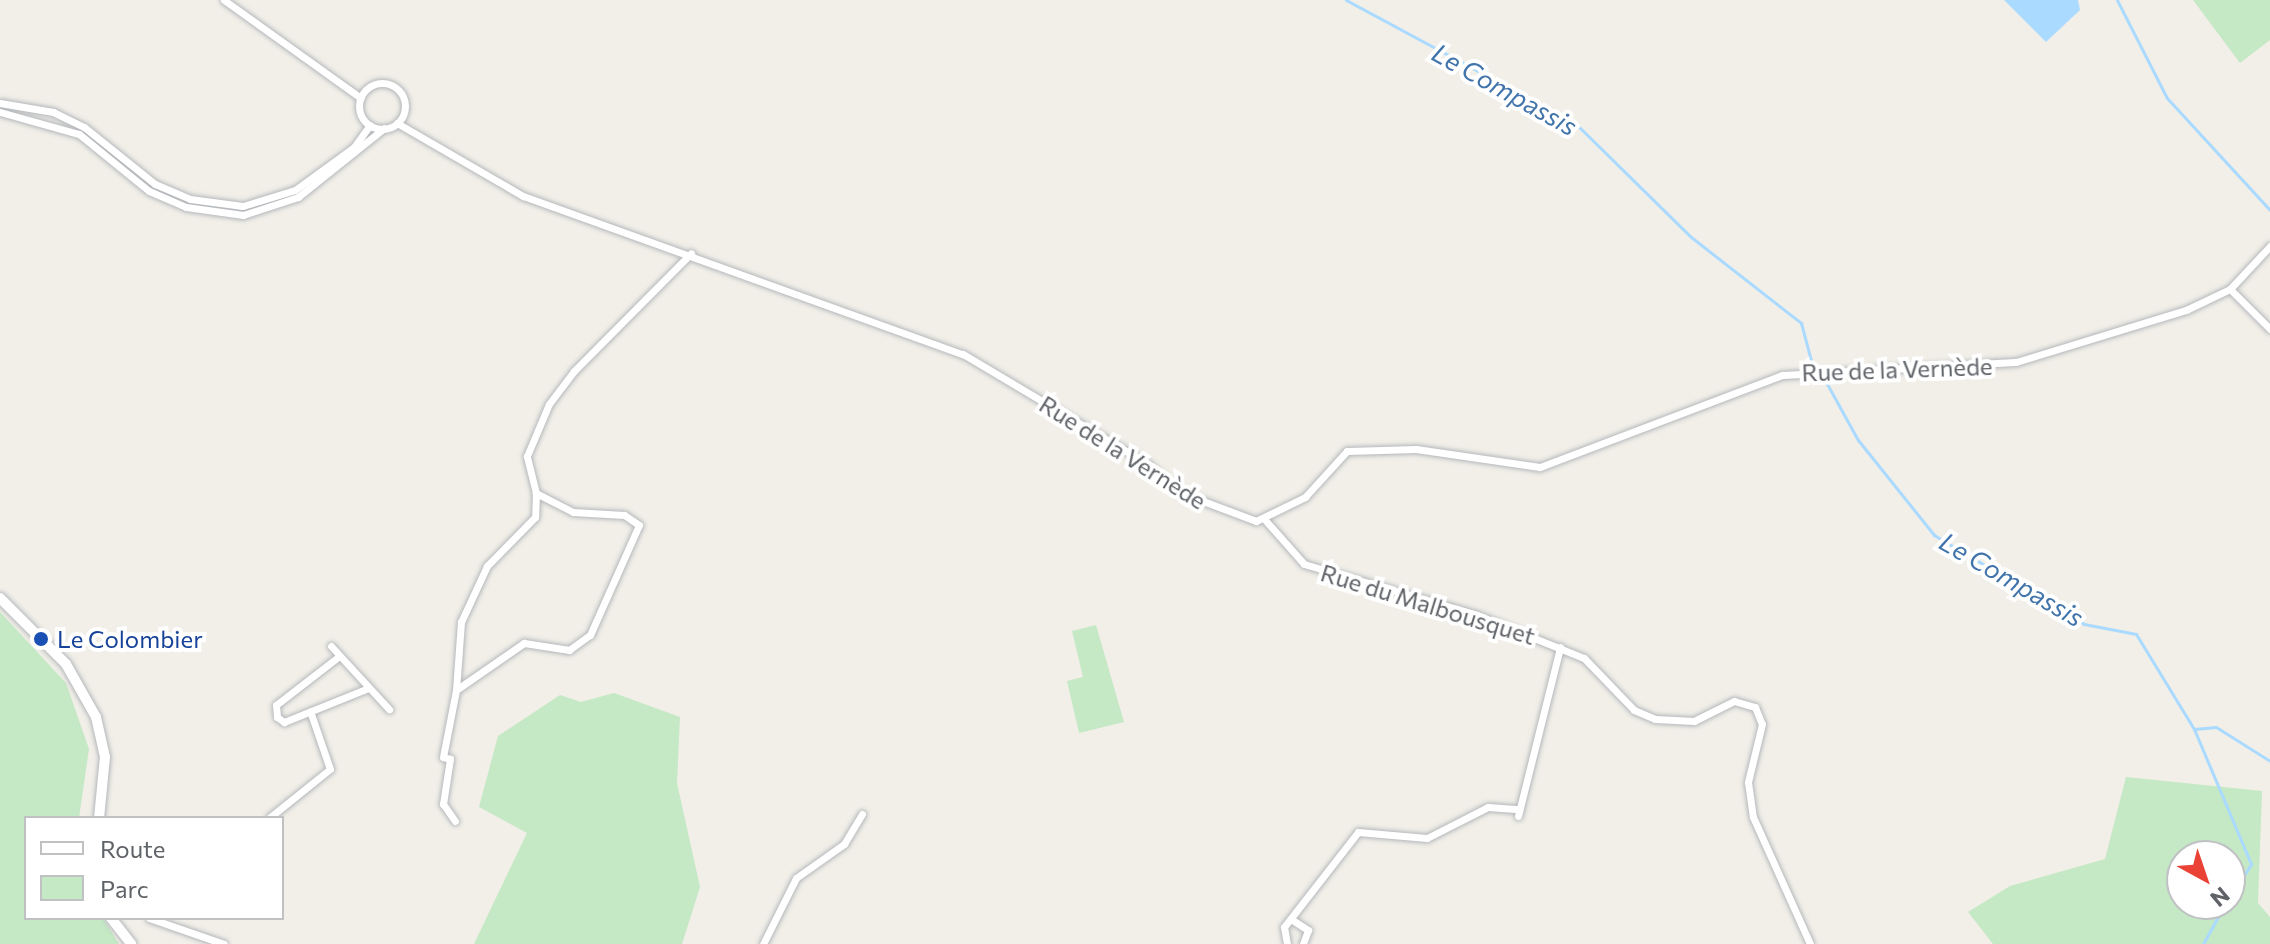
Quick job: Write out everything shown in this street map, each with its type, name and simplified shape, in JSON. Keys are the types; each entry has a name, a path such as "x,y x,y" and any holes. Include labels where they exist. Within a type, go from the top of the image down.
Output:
{"main road":[{"path":"0,598 66,664 96,717 105,757 99,816"},
{"path":"113,920 131,944"}],"street":[{"path":"224,0 361,98 370,125"},
{"path":"0,112 79,134 149,191 186,207 243,215 298,197 384,128 397,123 405,103 393,85 377,83 361,98"},
{"path":"0,103 53,112 84,127 155,184 190,199 243,206 295,190 354,147 370,125"},
{"name":"Rue de la Vernède","path":"397,123 515,192 691,253 963,354 1149,465 1179,492 1266,521 1305,497 1347,451 1416,449 1540,467 1782,375 1996,366 2170,316 2230,289"},
{"path":"370,125 384,128"},
{"path":"2270,246 2230,289 2270,329"},
{"path":"455,821 443,804 450,759 443,757 456,690 461,622 487,566 535,517 536,493 527,456 549,404 691,253"},
{"path":"456,690 524,643 561,651 584,642 639,533 633,519 573,512 536,493"},
{"name":"Rue du Malbousquet","path":"1266,521 1304,564 1560,647 1594,664 1634,710 1655,719 1694,721 1734,701 1755,707 1762,724 1749,798 1810,944"},
{"path":"331,646 389,709"},
{"path":"1287,944 1284,927 1294,921 1358,832 1427,838 1488,807 1518,812 1560,647"},
{"path":"338,657 276,705 284,722 368,688"},
{"path":"271,816 330,769 310,711"},
{"path":"763,944 796,878 844,844 862,814"},
{"path":"155,920 224,944"},
{"path":"1294,921 1308,930 1303,944"}],"green space":[{"path":"2193,0 2270,0 2270,40 2240,63"},
{"path":"0,612 66,683 89,749 79,816 24,816 24,920 104,920 119,944 0,944"},
{"path":"1096,625 1124,722 1079,733 1067,681 1083,677 1072,631"},
{"path":"614,693 680,717 677,783 700,887 682,944 474,944 527,833 479,807 498,736 560,695 581,702"},
{"path":"2126,777 2262,791 2258,903 2270,917 2270,944 1993,944 1968,912 2010,886 2105,859"}],"water":[{"path":"2004,0 2078,0 2080,10 2046,42"}],"waterway":[{"name":"Le Compassis","path":"1346,0 1576,124 1691,237 1801,323 1812,364"},
{"path":"2117,0 2167,98 2270,210"},
{"name":"Le Compassis","path":"1821,373 1858,440 1934,535 2084,624 2136,634 2194,729 2241,840"},
{"name":"Le Compassis","path":"2194,729 2216,727 2270,761"},
{"name":"Le Compassis","path":"2246,852 2251,864 2246,872"},
{"path":"2203,944 2216,920"}],"place":[{"name":"Le Colombier","path":"41,639"}]}
